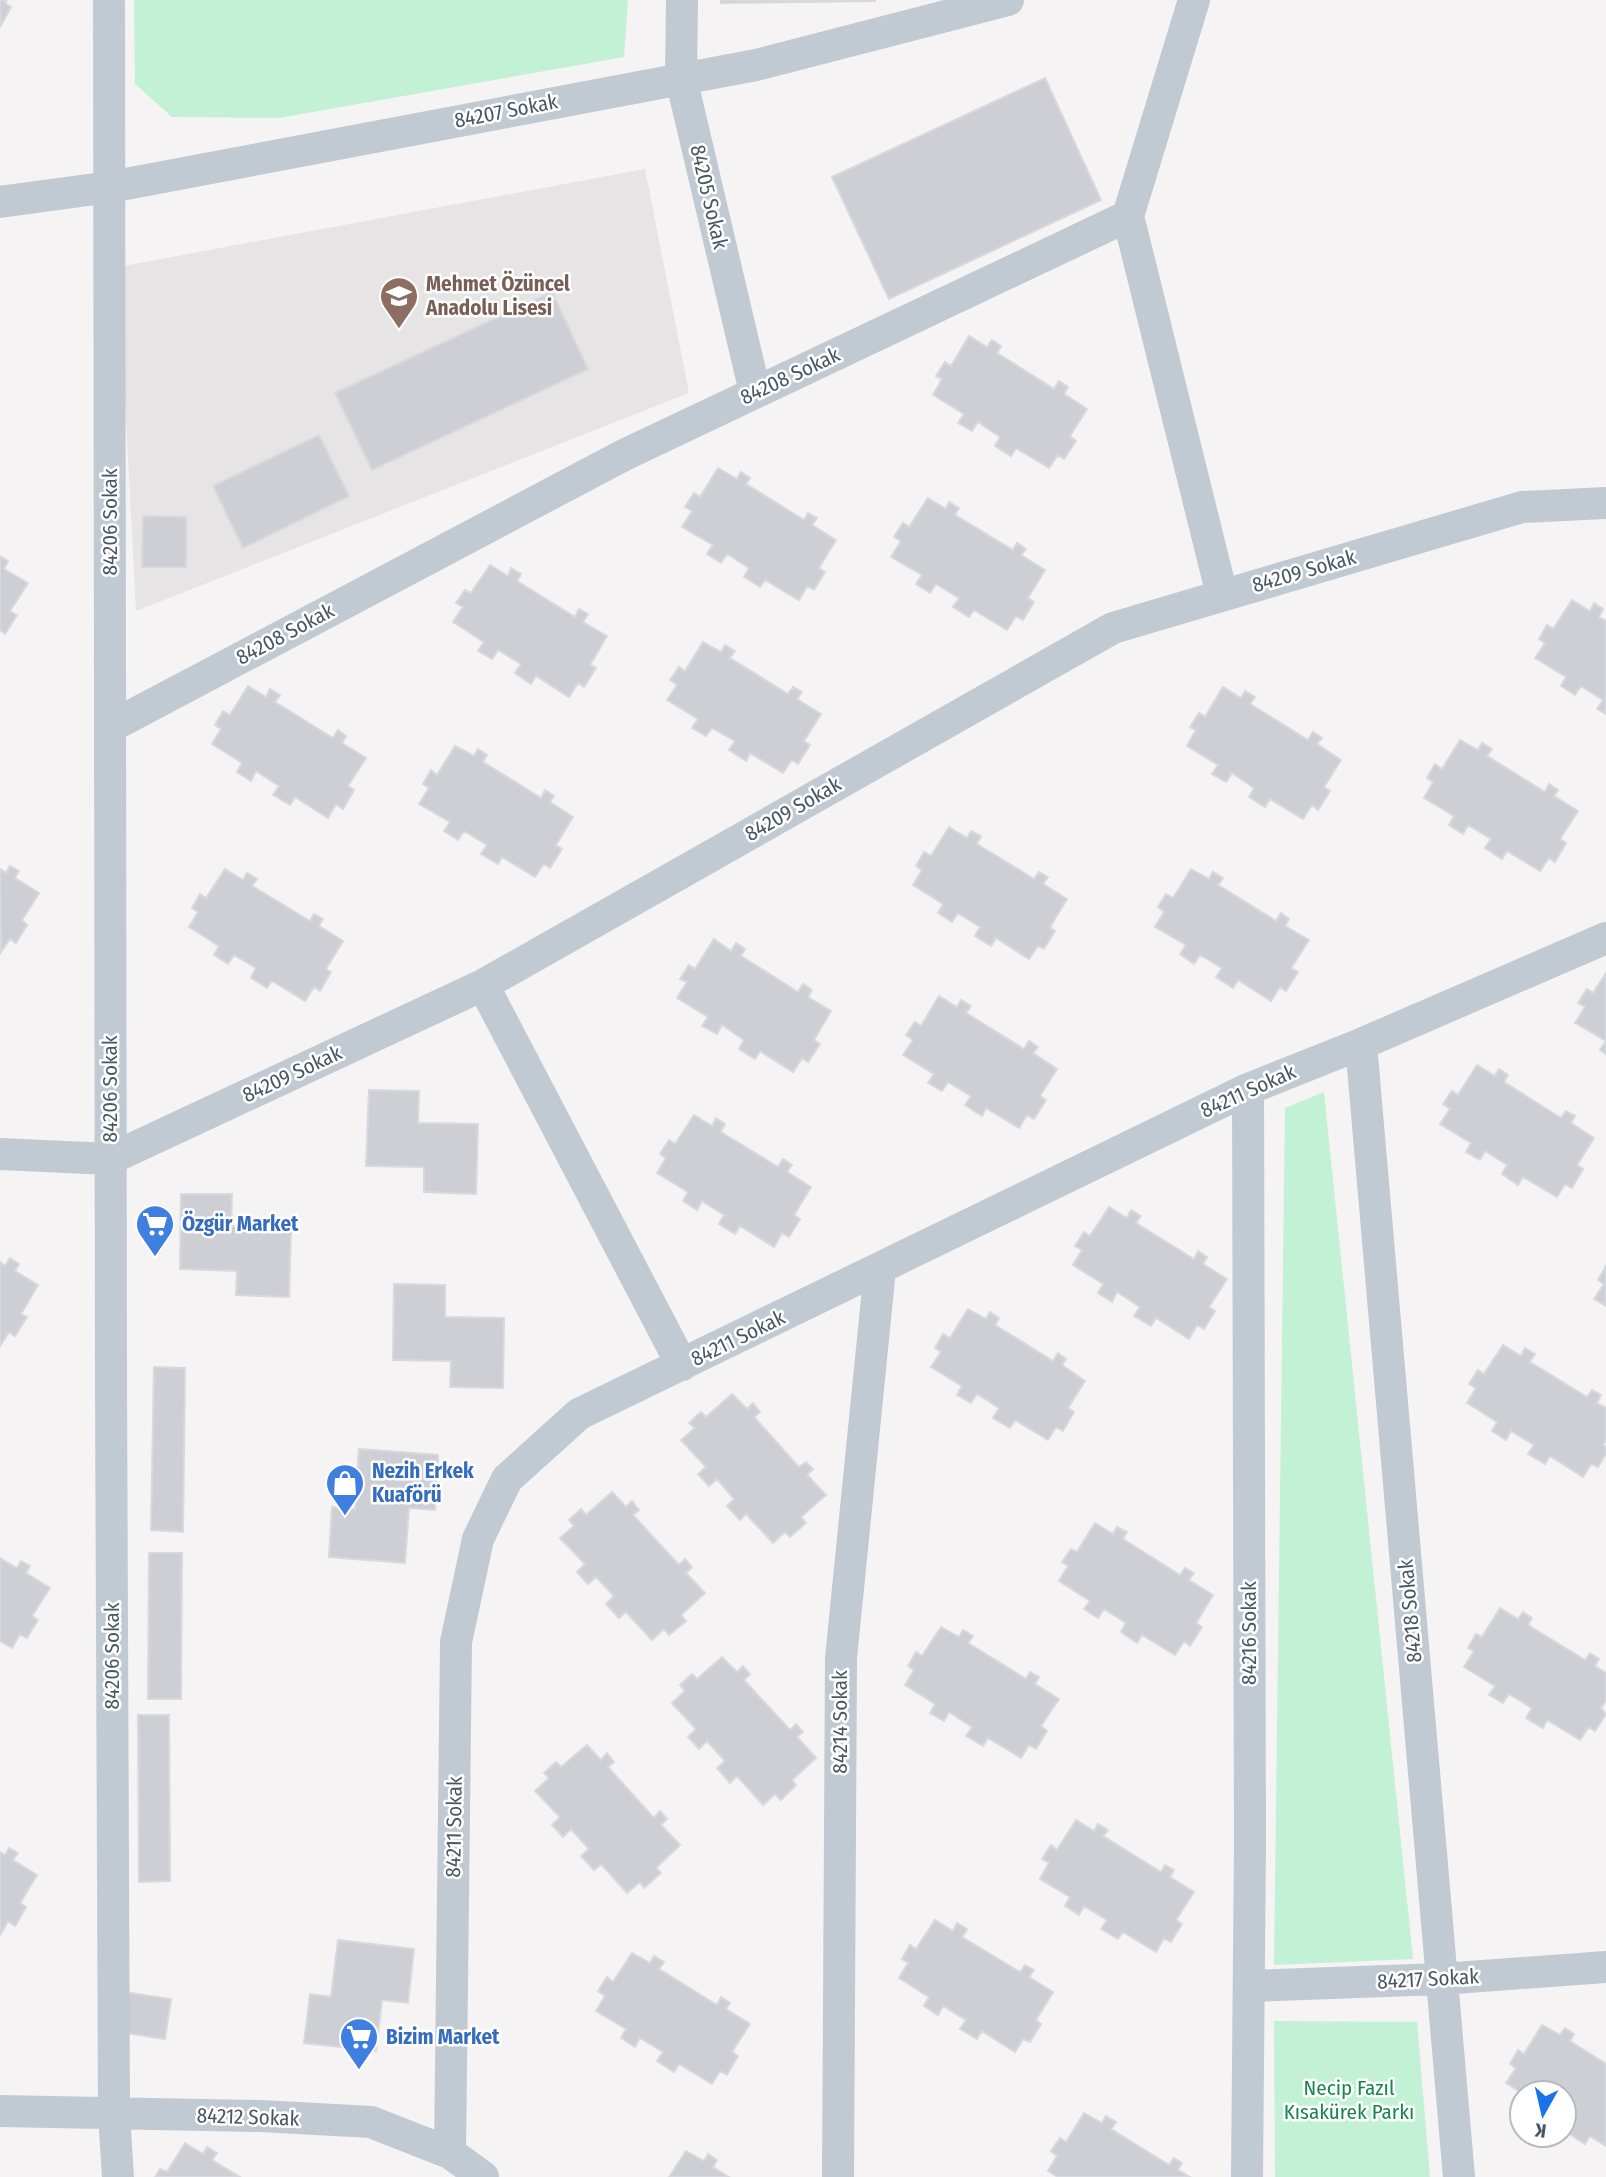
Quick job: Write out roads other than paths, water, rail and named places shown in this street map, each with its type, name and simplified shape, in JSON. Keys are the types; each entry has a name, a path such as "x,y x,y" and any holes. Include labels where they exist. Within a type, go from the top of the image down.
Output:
{"street":[{"name":"84206 Sokak","path":"109,0 110,1159 114,2114 118,2177"},
{"name":"84205 Sokak","path":"682,0 681,78 755,392"},
{"name":"84207 Sokak","path":"0,202 110,187 756,65 1008,0"},
{"path":"1194,0 1128,216 1222,595"},
{"name":"84208 Sokak","path":"110,727 624,455 1128,216"},
{"name":"84209 Sokak","path":"0,1154 110,1159 483,985 1113,628 1522,507 1606,503"},
{"name":"84211 Sokak","path":"450,2153 456,1642 478,1539 507,1479 579,1415 1248,1089 1361,1044 1606,938"},
{"path":"483,985 682,1365"},
{"name":"84218 Sokak","path":"1361,1044 1458,2177"},
{"name":"84216 Sokak","path":"1247,2177 1248,1089"},
{"name":"84214 Sokak","path":"838,2177 841,1658 880,1269"},
{"name":"84217 Sokak","path":"1249,1986 1441,1979 1606,1967"},
{"name":"84212 Sokak","path":"0,2111 261,2116 371,2122 450,2153 483,2177"}],"place":[{"name":"Mehmet Özüncel Anadolu Lisesi","path":"399,330"},
{"name":"Özgür Market","path":"155,1258"},
{"name":"Nezih Erkek Kuaförü","path":"345,1517"},
{"name":"Bizim Market","path":"359,2071"}],"park label":[{"name":"Necip Fazıl Kısakürek Parkı","path":"1349,2100"}]}
